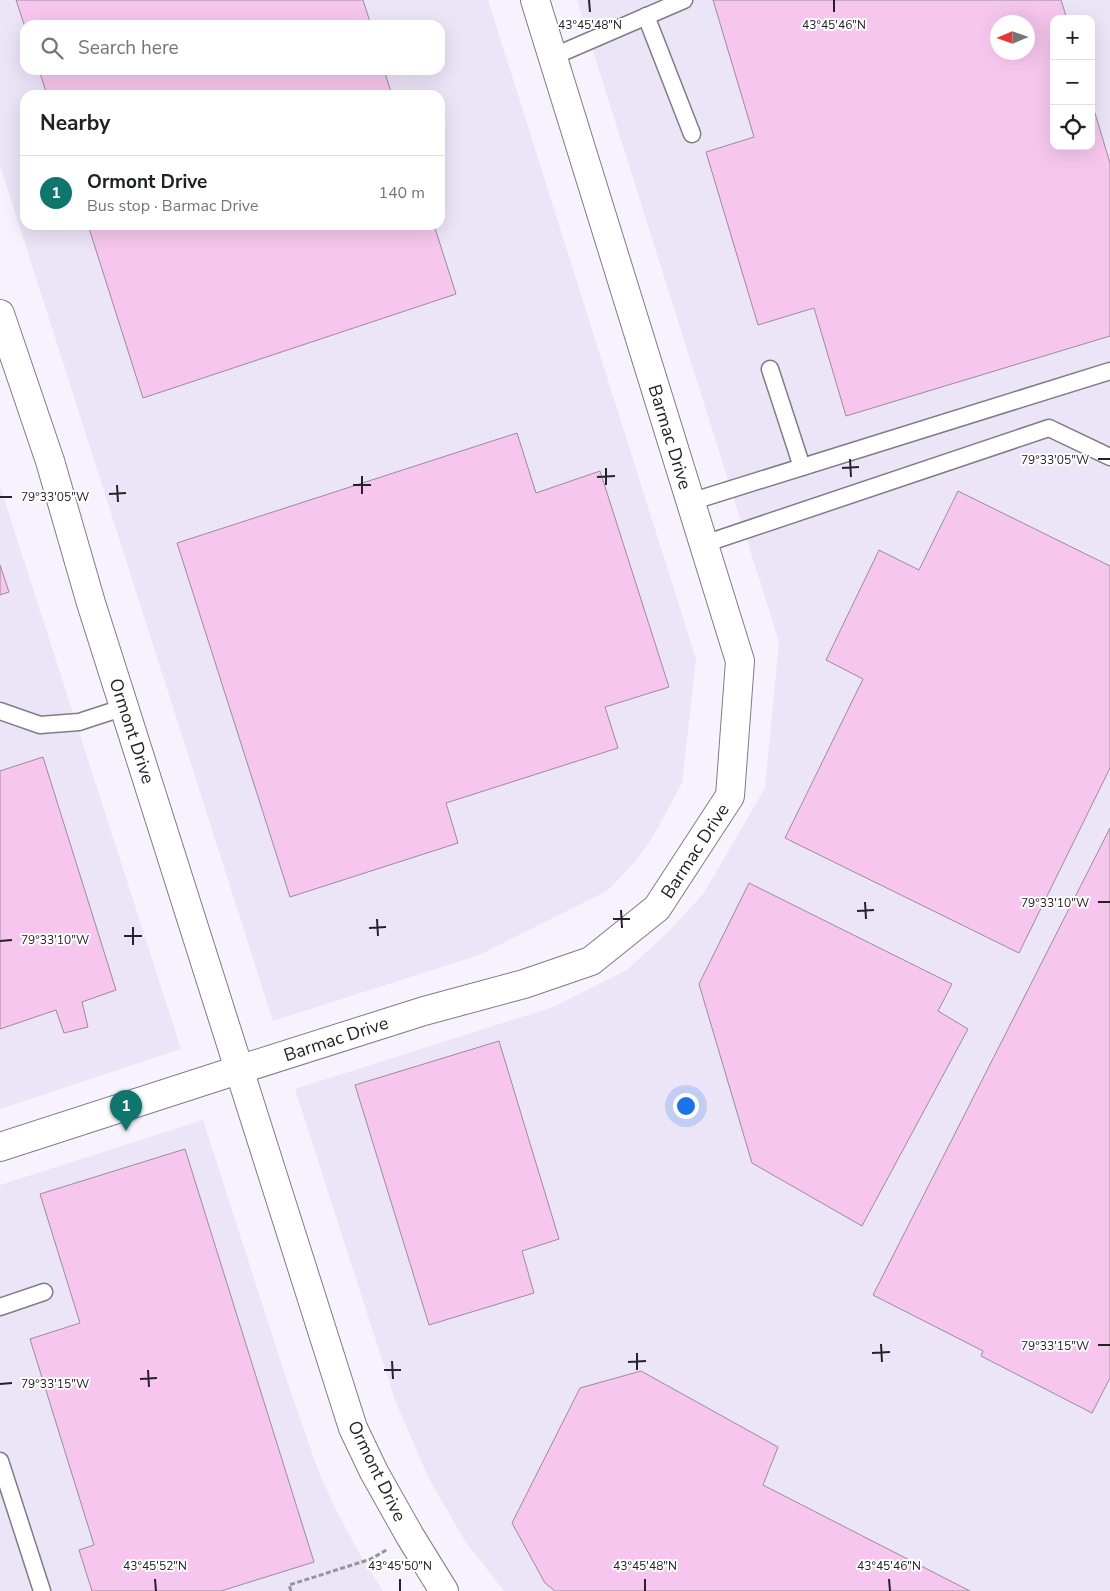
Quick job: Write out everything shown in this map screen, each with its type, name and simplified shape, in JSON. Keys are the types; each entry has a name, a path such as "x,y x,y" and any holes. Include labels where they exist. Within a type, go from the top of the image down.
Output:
{"street":[{"name":"Barmac Drive","path":"0,1147 424,1011 524,984 591,961 657,908 730,796 740,662 535,0"},
{"name":"Ormont Drive","path":"0,314 50,461 88,594 353,1428 374,1472 444,1591"}],"lane":[{"path":"552,56 684,0"},
{"path":"646,16 692,134"},
{"path":"770,369 802,467"},
{"path":"690,502 1110,371"},
{"path":"704,544 1049,428 1110,457"},
{"path":"0,711 40,725 79,722 125,707"},
{"path":"0,1307 44,1292"},
{"path":"0,1460 42,1591"}],"path":[{"path":"291,1591 289,1585 371,1559 410,1536"}],"shaded area":[{"path":"0,0 488,0 696,659 682,783 651,840 633,864 607,891 479,955 273,1021 21,230 445,230 445,90 20,90 20,228 0,165"},
{"path":"577,0 1110,0 1110,1591 504,1591 465,1541 429,1479 395,1400 295,1089 553,1007 627,970 670,930 704,893 765,788 779,642"},
{"path":"0,486 181,1049 0,1109"},
{"path":"203,1120 286,1378 318,1470 336,1510 363,1560 383,1591 0,1591 0,1185"}],"building":[{"path":"16,0 363,0 369,20 23,20"},
{"path":"713,0 1061,0 1066,15 1050,15 1050,150 1095,150 1095,113 1110,163 1110,336 846,416 814,308 758,325 706,152 754,137"},
{"path":"41,75 386,75 390,90 45,90"},
{"path":"90,230 436,230 456,294 143,398"},
{"path":"517,433 536,493 600,471 669,687 605,707 618,748 446,803 458,843 290,897 177,543"},
{"path":"958,491 1110,566 1110,768 1019,953 785,838 863,679 826,660 879,550 919,570"},
{"path":"0,565 9,592 0,595"},
{"path":"43,757 116,990 82,1002 88,1027 64,1033 56,1010 0,1029 0,771"},
{"path":"1110,828 1110,1378 1092,1413 981,1356 983,1351 873,1295"},
{"path":"749,883 952,984 938,1011 968,1029 862,1226 752,1163 699,984"},
{"path":"499,1041 559,1239 522,1251 534,1293 429,1325 355,1085"},
{"path":"185,1149 314,1562 221,1591 92,1591 79,1550 94,1545 30,1339 80,1323 40,1194"},
{"path":"641,1371 778,1447 763,1485 970,1591 555,1591 545,1583 512,1523 580,1388"}],"place":[{"name":"Ormont Drive","path":"126,1131"}]}
